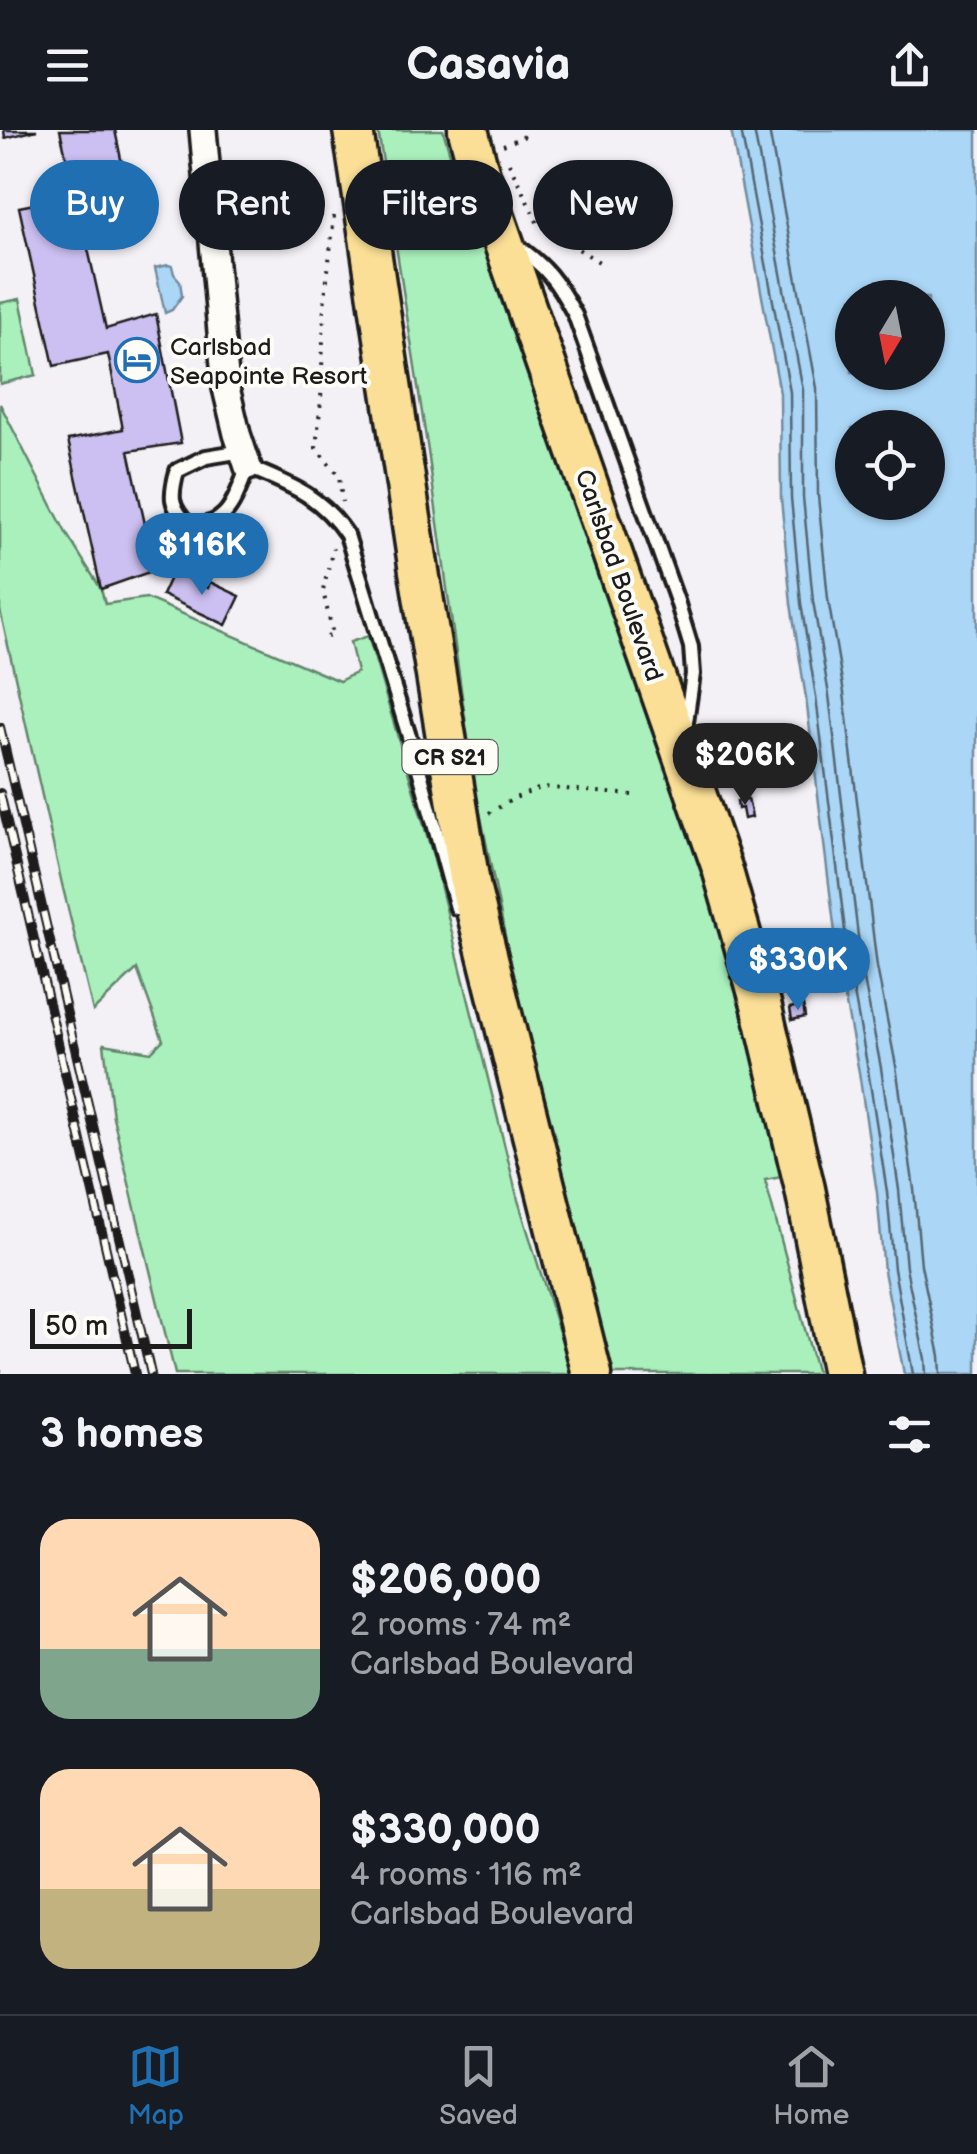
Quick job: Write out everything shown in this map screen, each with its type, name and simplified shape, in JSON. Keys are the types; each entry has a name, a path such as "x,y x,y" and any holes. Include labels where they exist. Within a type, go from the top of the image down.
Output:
{"main road":[{"name":"CR S21","path":"352,130 472,890 592,1374"},
{"name":"Carlsbad Boulevard","path":"485,137 480,176 722,868 761,1004 805,1188 842,1374"}],"street":[{"path":"203,130 226,388 246,459"}],"lane":[{"path":"246,459 231,507 221,520 202,527 188,526 176,512 171,492 177,471 206,457 246,459 328,509 348,535 462,925"},
{"path":"474,963 560,1246"}],"path":[{"path":"485,137 523,137 526,130"},
{"path":"513,172 538,224 604,265"},
{"path":"335,211 324,306 316,448 339,476 342,508"},
{"path":"327,637 332,635 323,591 335,540"},
{"path":"460,820 483,816 542,788 632,795"}],"green space":[{"path":"378,130 443,130 452,160 383,160"},
{"path":"397,250 485,250 502,285 551,439 724,923 787,1176 765,1180 817,1374 612,1374 525,1034 474,783"},
{"path":"20,299 36,375 0,384 0,303"},
{"path":"0,404 66,533 101,589 105,604 146,598 339,681 357,672 350,642 368,636 433,856 518,1200 572,1374 175,1374 113,1117 104,1044 151,1052 163,1040 137,969 93,1011 0,610"}],"water":[{"path":"731,130 977,130 977,1374 904,1374 884,1271 877,1193 840,973 791,604 781,498 780,393"},
{"path":"168,265 180,281 182,296 165,313 155,268"}],"building":[{"path":"4,130 37,130 5,138"},
{"name":"Carlsbad Seapointe Resort","path":"60,130 115,130 121,160 67,160"},
{"name":"Carlsbad Seapointe Resort","path":"30,205 30,250 88,250 106,329 156,314 181,443 129,451 155,570 101,589 68,440 123,429 108,354 54,366 19,207"},
{"path":"173,571 208,588 210,582 240,596 226,625 162,595"},
{"path":"748,799 752,817 744,819 737,801"},
{"path":"803,1005 805,1017 792,1020 790,1008"}],"railway":[{"path":"0,727 151,1374"},
{"path":"0,793 135,1374"}],"place":[{"name":"Carlsbad Seapointe Resort","path":"137,360"}]}
